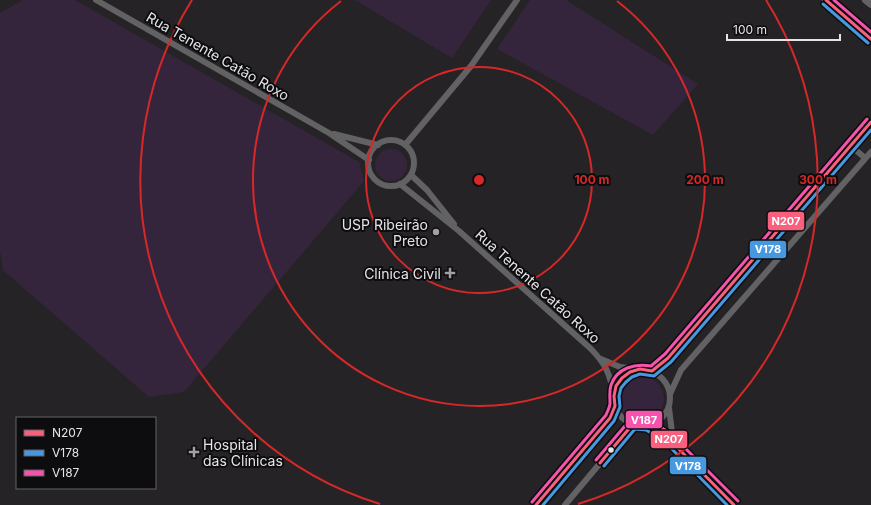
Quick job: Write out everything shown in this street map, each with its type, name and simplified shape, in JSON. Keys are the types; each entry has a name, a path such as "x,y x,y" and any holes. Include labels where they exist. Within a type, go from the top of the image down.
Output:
{"street":[{"name":"Rua Tenente Catão Roxo","path":"96,0 329,133 369,160"},
{"path":"405,145 471,66 517,0"},
{"path":"826,0 871,38"},
{"path":"866,0 871,4"},
{"path":"652,371 668,358 871,122"},
{"name":"Rua Tenente Catão Roxo","path":"329,133 378,145"},
{"path":"391,140 405,145 411,151 414,158 414,167 411,175 400,184 388,186 378,181 370,172 369,160 374,149 378,145 391,140"},
{"path":"851,146 865,158"},
{"path":"685,454 672,432 669,408 670,394 681,370 871,152"},
{"name":"Rua Tenente Catão Roxo","path":"411,175 427,190 459,231"},
{"name":"Rua Tenente Catão Roxo","path":"400,184 459,231 601,359 620,367 640,369"},
{"name":"Rua Tenente Catão Roxo","path":"601,359 609,377 614,396"},
{"path":"669,408 664,416 657,422 648,425 633,424 625,420 619,414 615,406 614,396 616,386 622,378 630,372 640,369 652,371 661,376 667,384 670,394"},
{"path":"536,505 610,418 615,406"},
{"path":"565,505 633,424"},
{"path":"648,425 667,437 734,505"}],"shaded area":[{"path":"23,0 75,0 359,162 364,181 184,392 149,397 3,270 0,251 0,13"},
{"path":"355,0 491,0 452,58"},
{"path":"530,0 566,0 698,84 653,135 497,49"},
{"path":"388,149 394,149 404,156 407,165 406,171 400,178 394,181 388,181 378,174 375,168 375,162 382,152"},
{"path":"641,376 654,380 660,386 664,399 660,412 654,418 641,422 628,418 622,412 618,399 622,386 628,380"}],"transit line":[{"name":"N207","path":"826,0 871,39"},
{"name":"V187","path":"834,0 871,32"},
{"name":"V178","path":"823,4 868,43"},
{"name":"V187","path":"532,502 606,415 610,405 611,385 618,374 633,366 651,366 665,354 867,119"},
{"name":"N207","path":"536,505 610,418 615,406 614,396 616,386 622,378 630,372 640,369 652,371 668,358 871,122"},
{"name":"V178","path":"543,505 614,421 620,407 619,396 621,388 626,382 632,377 640,374 654,376 671,362 871,130"},
{"name":"V187","path":"596,460 630,420 649,420 670,433 738,501"},
{"name":"N207","path":"600,463 633,424 648,425 667,437 734,505"},
{"name":"V178","path":"604,466 635,429 646,430 664,441 727,505"}],"place":[{"name":"USP Ribeirão Preto","path":"436,232"},
{"name":"Clínica Civil","path":"450,273"},
{"name":"Hospital das Clínicas","path":"194,452"}]}
